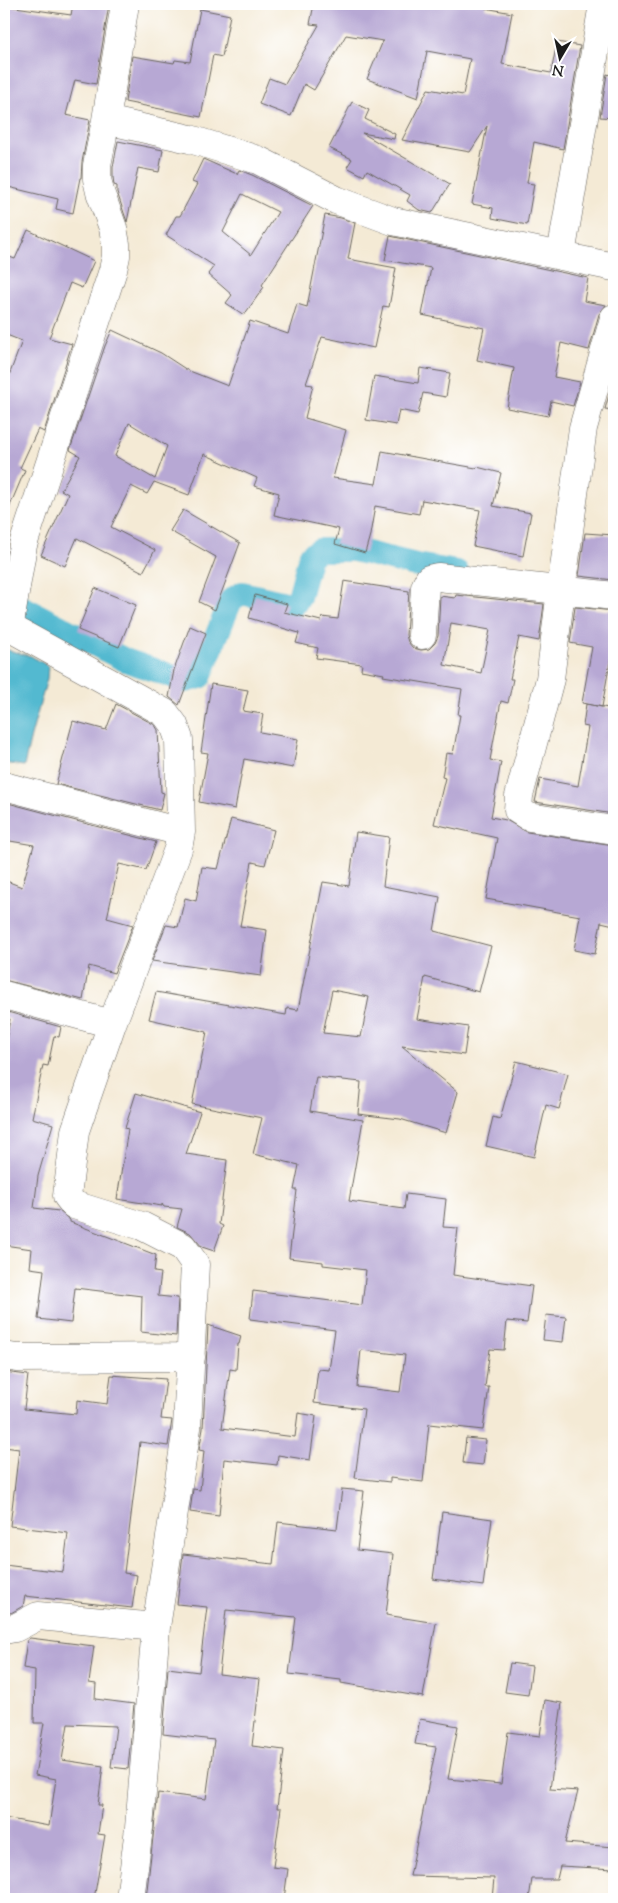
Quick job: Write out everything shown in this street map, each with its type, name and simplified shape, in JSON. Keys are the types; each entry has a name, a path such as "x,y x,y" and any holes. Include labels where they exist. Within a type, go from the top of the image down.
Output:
{"street":[{"path":"125,4 97,165 97,179 113,228 116,256 23,545 10,623 16,631 165,713 174,725 179,739 181,832 178,849 112,1024 75,1131 67,1196 74,1205 142,1226 183,1247 195,1264 188,1428 156,1628 139,1828 130,1899"},
{"path":"561,255 603,4"},
{"path":"106,120 190,139 258,160 336,200 394,221 614,267"},
{"path":"614,318 583,428 550,679 519,796 518,810 529,817 614,830"},
{"path":"422,635 425,587 429,579 438,577 614,596"},
{"path":"4,786 181,832"},
{"path":"4,995 112,1024"},
{"path":"4,1356 17,1358 191,1357"},
{"path":"4,1630 14,1628 38,1616 156,1628"}],"water":[{"path":"4,649 31,656 48,666 47,679 24,766 4,763"}],"building":[{"path":"73,4 109,4 96,84 75,80 66,115 90,120 81,178 73,213 56,209 58,199 4,186 4,22 6,22 8,6 71,15"},
{"path":"314,4 486,4 485,8 512,13 502,64 551,73 557,42 580,46 563,149 534,142 527,183 534,184 527,225 492,218 493,208 472,204 487,126 470,152 402,140 428,89 463,95 470,59 427,51 418,98 367,79 383,41 346,35 314,90 304,84 291,116 259,104 269,78 285,84 319,25 310,24"},
{"path":"200,9 230,15 222,57 213,55 201,117 125,102 132,56 174,63 175,60 190,62"},
{"path":"607,74 614,76 614,118 600,117"},
{"path":"352,102 369,110 365,119 395,134 394,139 362,133 450,184 432,213 419,210 407,201 410,195 367,170 364,176 347,167 352,159 329,148"},
{"path":"118,141 163,150 159,172 138,168 127,222 113,177"},
{"path":"203,159 237,174 239,170 252,175 313,206 262,285 264,287 244,315 226,303 232,295 208,274 214,266 166,235 176,216 180,216 197,184 192,182","holes":["242,194 278,212 251,255 223,232"]},
{"path":"325,215 355,223 348,259 396,268 389,307 383,306 374,348 322,337 306,384 313,385 305,418 346,430 333,478 376,484 382,451 477,467 501,473 493,506 531,513 523,556 473,546 480,510 422,500 419,514 375,506 365,553 335,544 339,529 274,515 279,493 254,486 257,478 204,454 189,495 154,482 147,494 131,486 111,527 155,550 143,572 77,538 65,566 41,555 68,494 61,490 80,456 70,450 112,330 161,353 187,370 228,386 250,321 288,334 297,304 307,307","holes":["129,423 167,446 155,479 115,456"]},
{"path":"28,230 94,261 82,288 70,283 49,338 72,344 44,432 38,429 20,468 25,470 4,520 4,389 22,341 4,334 4,255 15,259"},
{"path":"390,236 588,278 584,301 606,305 599,314 589,350 561,343 554,377 580,382 573,406 551,401 548,416 507,408 514,368 477,360 484,328 422,315 431,268 385,260"},
{"path":"420,368 450,373 446,397 423,393 418,414 399,410 396,425 366,420 374,376 418,383"},
{"path":"611,388 614,388 614,410 605,409"},
{"path":"183,510 240,543 215,610 199,602 216,557 170,531"},
{"path":"585,533 614,535 614,580 579,576"},
{"path":"344,581 409,591 406,635 408,642 413,648 421,650 429,649 435,643 438,636 440,596 455,598 456,595 544,604 539,641 519,637 510,679 513,679 508,703 501,701 490,760 501,762 491,817 506,820 527,832 614,845 614,925 601,922 595,954 574,950 580,916 486,899 497,838 434,824 445,778 442,777 446,753 453,754 460,715 458,715 462,689 383,676 384,674 361,670 362,664 316,658 318,648 296,643 299,633 249,618 255,595 287,604 284,612 321,621 322,617 338,619","holes":["451,623 490,630 481,673 444,665"]},
{"path":"95,588 136,605 119,647 78,630"},
{"path":"575,607 614,611 614,638 602,707 582,703 592,647 570,643"},
{"path":"190,626 206,633 179,705 169,697 174,670"},
{"path":"211,684 248,690 243,711 263,714 260,732 298,739 293,768 244,759 235,809 199,802 208,753 201,752"},
{"path":"116,704 155,725 158,730 161,792 164,793 160,810 56,784 73,721 106,730"},
{"path":"586,704 614,709 614,814 535,802 540,779 578,786 588,727 583,726"},
{"path":"4,802 156,842 146,870 119,864 107,918 133,925 114,973 89,966 83,1000 4,980 4,880 22,887 34,845 4,840"},
{"path":"231,819 274,830 265,865 252,862 240,926 267,930 261,976 152,961 166,925 178,927 185,898 196,901 202,867 218,869"},
{"path":"356,832 389,837 383,886 440,897 434,931 491,946 479,992 425,977 417,1019 468,1027 464,1055 402,1046 458,1092 446,1133 400,1119 358,1114 361,1082 316,1077 310,1111 363,1120 349,1201 404,1209 406,1194 446,1199 443,1227 458,1228 453,1275 532,1286 527,1323 507,1321 504,1350 490,1349 485,1387 489,1387 483,1430 429,1424 423,1482 390,1478 390,1482 355,1478 364,1409 314,1403 318,1369 329,1370 335,1330 250,1319 253,1291 362,1305 366,1270 323,1265 323,1262 289,1258 297,1190 294,1190 299,1165 253,1154 262,1118 192,1104 207,1032 149,1019 156,992 286,1015 287,1008 298,1010 323,882 349,886","holes":["332,990 369,997 361,1037 323,1033","361,1350 405,1355 400,1392 357,1387"]},
{"path":"4,1011 61,1027 59,1037 54,1036 48,1066 43,1065 32,1118 53,1124 38,1176 34,1208 59,1211 70,1222 156,1255 154,1272 161,1273 158,1296 178,1298 176,1336 141,1332 142,1296 75,1288 71,1323 38,1319 44,1270 30,1268 32,1249 4,1245 4,1052 10,1019 4,1018"},
{"path":"516,1061 568,1074 559,1109 546,1105 534,1157 486,1146 493,1117 500,1119"},
{"path":"136,1093 200,1112 186,1154 227,1160 219,1224 223,1226 214,1251 202,1247 190,1233 177,1227 182,1209 164,1207 162,1204 162,1206 117,1199 128,1129 125,1128"},
{"path":"546,1315 566,1317 563,1342 543,1340"},
{"path":"208,1325 241,1336 238,1344 236,1370 230,1369 222,1428 295,1437 298,1413 316,1416 310,1460 278,1455 277,1465 224,1459 219,1516 190,1512 193,1489 200,1490 204,1451 199,1450 203,1429"},
{"path":"4,1372 28,1375 24,1409 76,1414 77,1400 107,1404 111,1375 166,1379 161,1419 172,1420 168,1446 140,1442 124,1573 137,1575 132,1608 25,1596 23,1606 11,1613 4,1611 4,1565 63,1572 68,1533 10,1526 19,1449 4,1447"},
{"path":"466,1438 486,1440 483,1465 463,1463"},
{"path":"342,1489 364,1491 357,1550 393,1554 386,1615 436,1623 423,1697 341,1683 341,1680 289,1674 296,1617 226,1610 219,1674 260,1679 252,1746 284,1750 277,1808 281,1808 273,1867 288,1869 284,1899 146,1899 158,1793 206,1799 214,1740 163,1734 168,1668 199,1672 207,1607 177,1604 183,1554 273,1564 278,1522 337,1529"},
{"path":"442,1512 492,1519 483,1586 433,1579"},
{"path":"30,1638 94,1646 89,1683 96,1684 95,1699 134,1704 128,1769 111,1767 116,1726 68,1724 62,1760 103,1766 98,1805 102,1805 98,1834 105,1835 94,1899 4,1899 4,1818 49,1826 56,1779 35,1775 44,1723 34,1723 35,1670 23,1668 27,1640"},
{"path":"510,1663 532,1666 528,1695 505,1692"},
{"path":"545,1700 562,1703 550,1789 578,1791 565,1843 614,1847 614,1869 560,1866 557,1879 532,1879 529,1899 492,1899 494,1878 410,1876 436,1747 415,1744 420,1719 458,1726 448,1779 501,1784 508,1732 540,1736"}],"waterway":[{"path":"4,598 125,660 186,681 200,677 231,600 242,593 294,605 299,597 310,556 319,550 354,550 416,565 457,572"}]}
